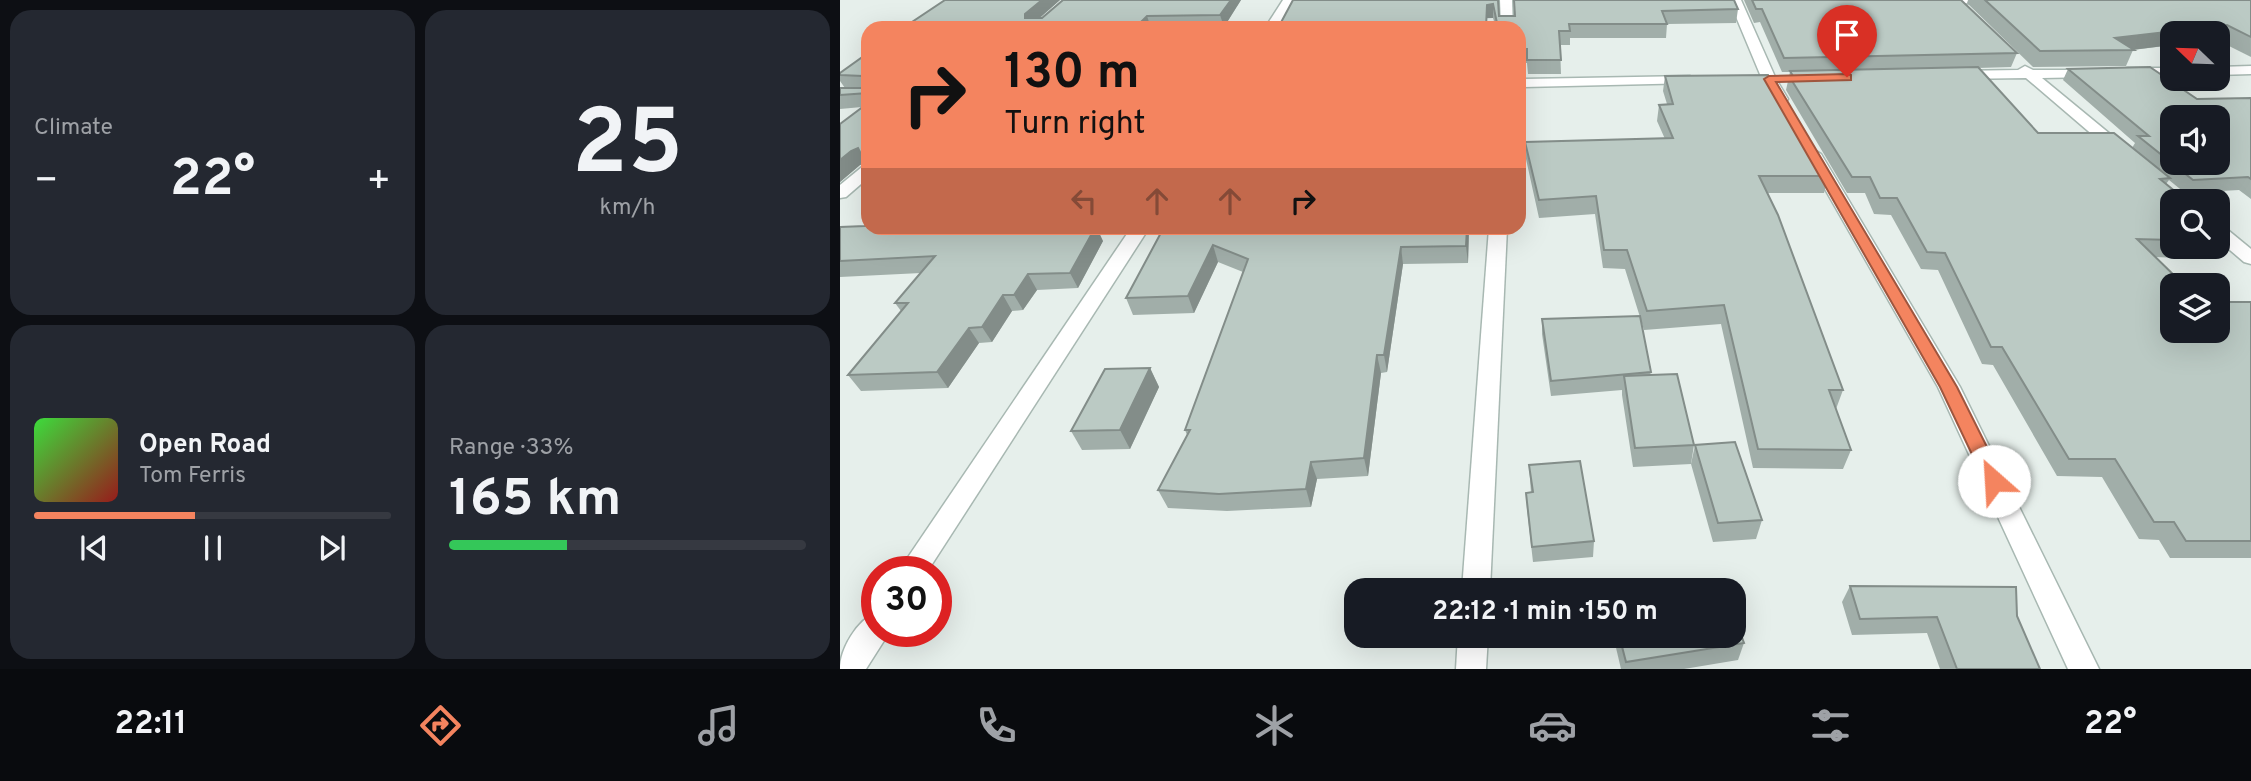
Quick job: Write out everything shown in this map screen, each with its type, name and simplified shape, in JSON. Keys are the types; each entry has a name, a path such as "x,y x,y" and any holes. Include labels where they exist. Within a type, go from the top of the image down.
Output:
{"street":[{"path":"1276,21 1289,0"},
{"path":"1506,0 1507,21"},
{"path":"1735,0 1769,79 1790,114"},
{"path":"2011,56 2131,159"},
{"path":"2230,71 2251,70"},
{"path":"1947,75 2160,72"},
{"path":"1526,83 1700,80"},
{"path":"1804,138 1949,387 2084,669"},
{"path":"840,193 861,176"},
{"path":"923,556 1135,235"},
{"path":"1477,578 1498,235"},
{"path":"2230,241 2251,258"},
{"path":"848,669 863,647"},
{"path":"1471,669 1472,648"}],"building":[{"path":"945,0 1042,0 1025,14 1025,18 1042,18 1063,0 1231,0 1220,15 1147,16 1142,21 914,21"},
{"path":"1293,0 1498,0 1499,16 1515,16 1514,0 1734,0 1738,9 1662,11 1667,24 1569,24 1570,31 1559,31 1561,60 1527,60 1526,21 1497,21 1493,4 1487,5 1486,21 1282,21"},
{"path":"1752,0 1961,0 2017,53 1784,58 1762,9 1756,9"},
{"path":"1985,0 2251,0 2251,37 2230,26 2230,21 2160,21 2160,33 2115,38 2134,50 2040,51"},
{"path":"861,58 861,76 840,73"},
{"path":"1978,67 2038,133 2114,133 2160,170 2160,175 2170,178 2160,179 2172,189 2160,189 2160,240 2137,239 2172,273 2160,273 2160,343 2230,343 2230,302 2251,302 2251,541 2186,541 2174,522 2154,522 2115,459 2069,459 2002,347 1991,347 1945,253 1927,252 1897,198 1880,198 1870,177 1852,177 1789,76 1793,76 1790,71"},
{"path":"2150,67 2160,74 2160,91 2185,91 2197,99 2251,98 2251,179 2193,180 2187,175 2230,175 2230,105 2160,105 2160,154 2138,136 2149,136 2068,69"},
{"path":"1768,75 1829,176 1759,176 1778,215 1843,390 1829,390 1851,450 1758,449 1724,305 1647,311 1627,250 1604,250 1596,196 1539,200 1526,142 1673,138 1659,105 1673,104 1665,76"},
{"path":"840,88 861,88 861,94 840,95"},
{"path":"861,108 861,154 858,148 840,160 840,124"},
{"path":"861,226 861,235 1091,235 1070,273 1028,274 1014,295 1003,295 982,327 969,328 937,372 848,375 908,303 895,303 935,256 840,261 840,227"},
{"path":"1160,235 1467,235 1466,246 1401,247 1384,355 1377,355 1364,458 1311,462 1306,489 1219,494 1158,490 1190,430 1185,430 1248,259 1213,245 1188,296 1126,298"},
{"path":"1640,316 1651,372 1551,381 1542,319"},
{"path":"1150,368 1120,430 1071,431 1105,369"},
{"path":"1677,374 1694,445 1635,448 1624,376"},
{"path":"1735,442 1762,520 1718,523 1695,445"},
{"path":"1580,461 1594,541 1532,547 1526,493 1533,492 1529,465"},
{"path":"1850,586 2016,587 2017,616 2040,669 1957,669 1937,617 1860,619"},
{"path":"1622,648 1713,648 1626,662"}],"route":[{"path":"1847,77 1769,79 1949,387 1994,481"}]}
